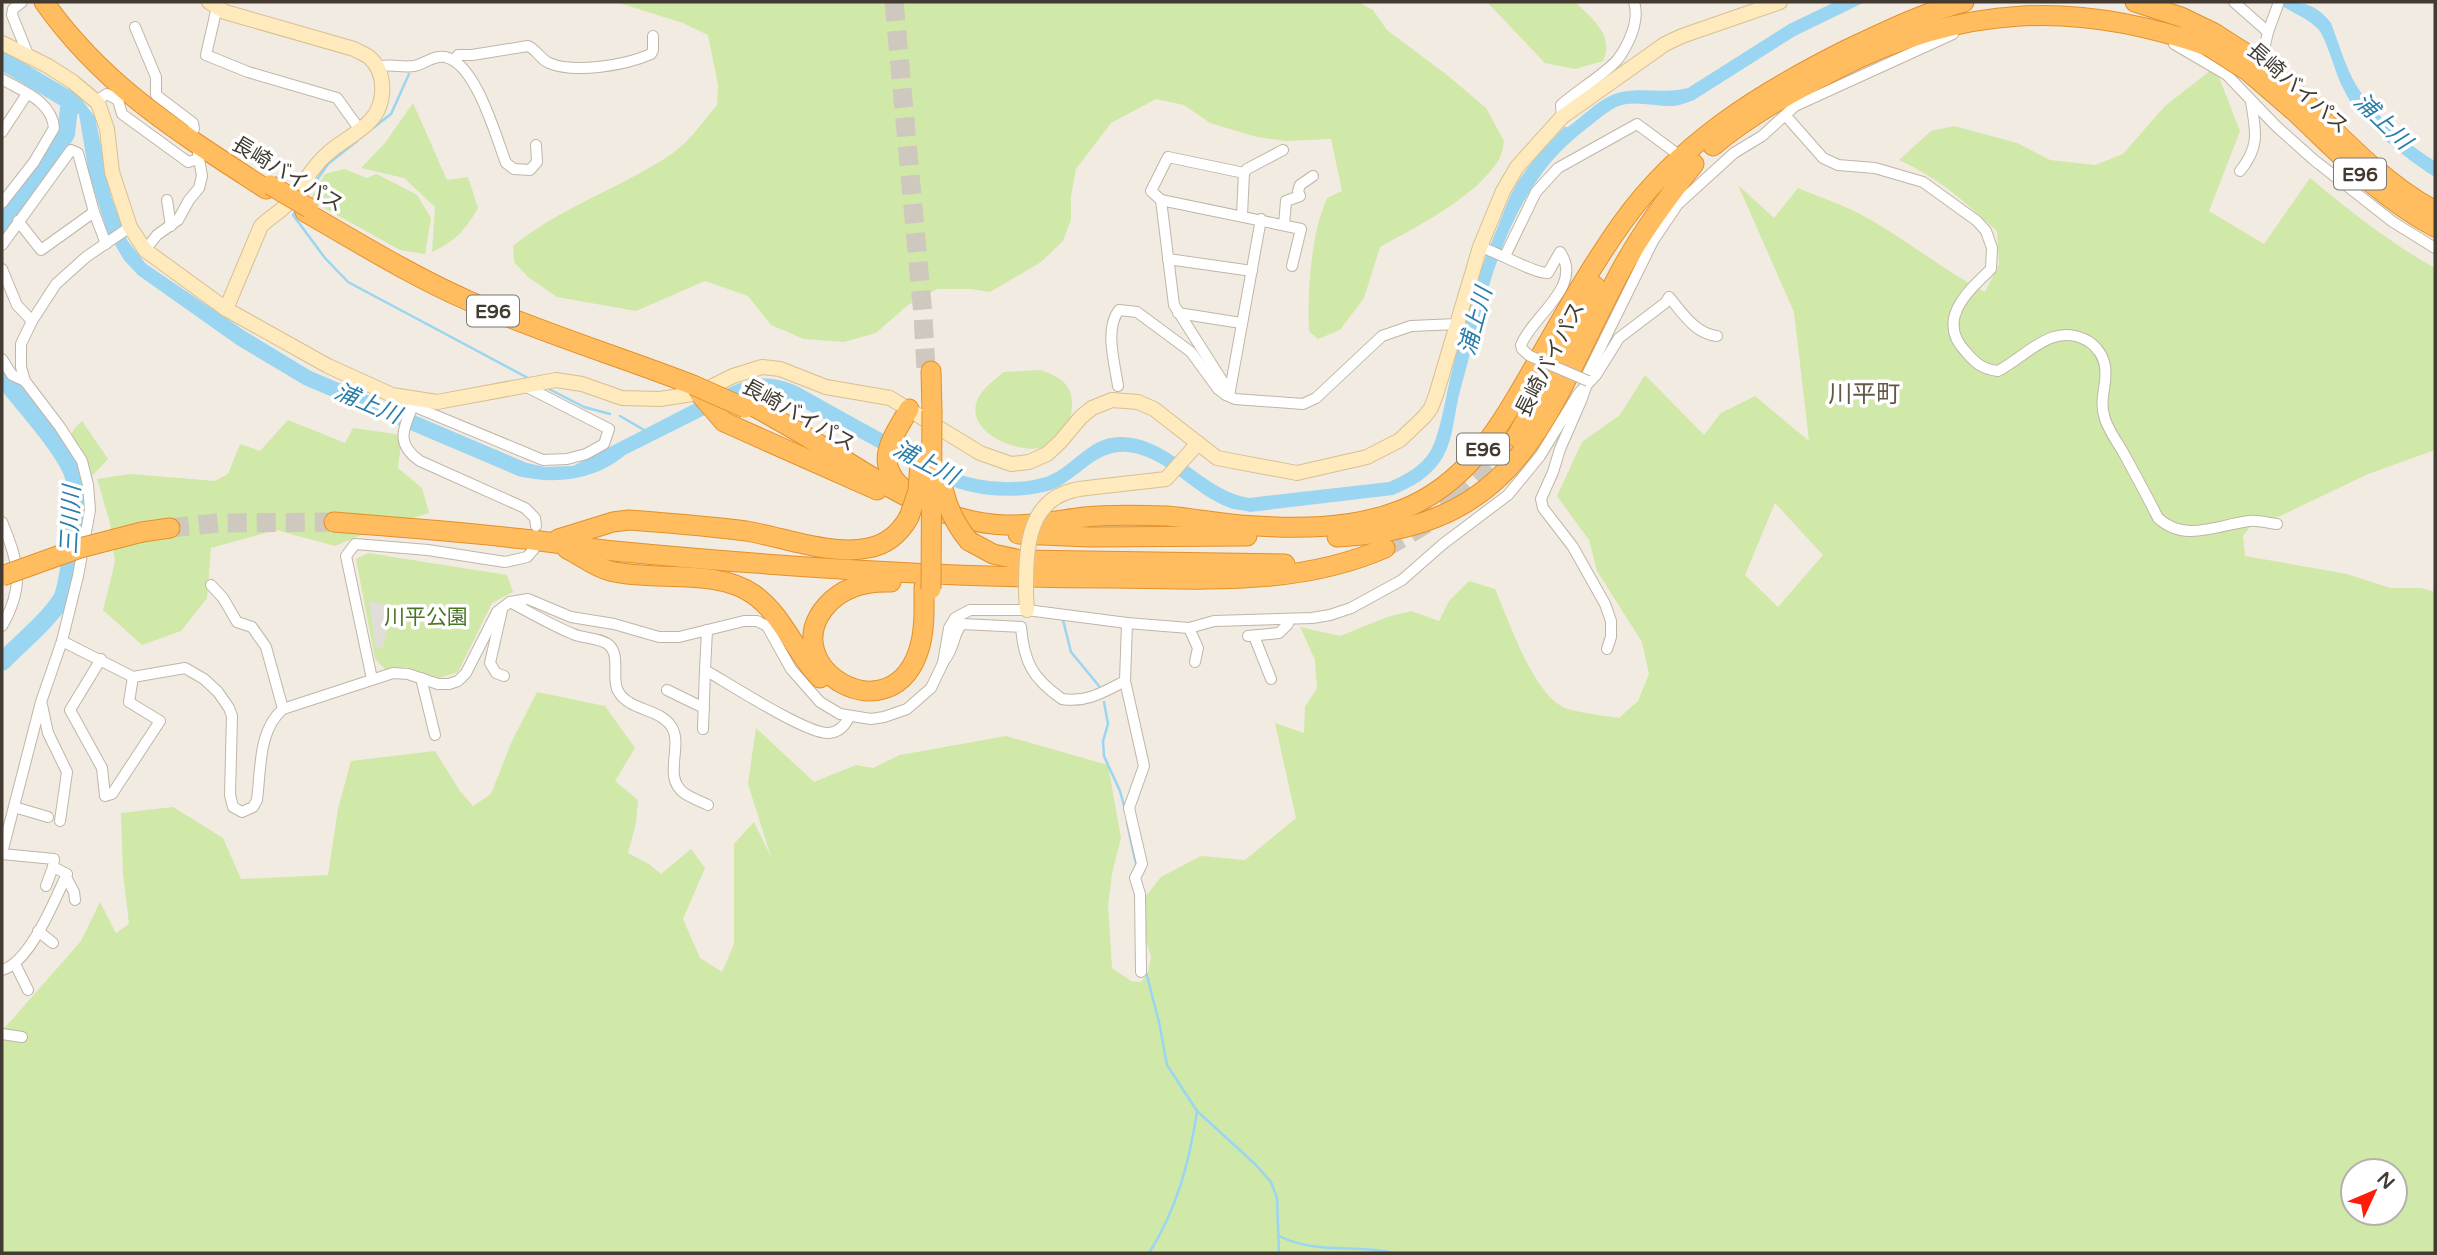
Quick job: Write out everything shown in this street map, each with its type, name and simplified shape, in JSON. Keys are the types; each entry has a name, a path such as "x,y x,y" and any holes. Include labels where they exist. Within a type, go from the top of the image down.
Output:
{"highway":[{"name":"長崎バイパス","path":"44,2 88,56 125,92 177,131 307,210 469,294 698,389 746,406 799,431 919,503 946,515 1007,525 1090,516 1145,516 1240,525 1308,527 1357,523 1404,509 1441,489 1472,461 1490,440 1603,249 1643,196 1684,154 1740,108 1800,73 1889,29 1964,2"},
{"name":"長崎バイパス","path":"51,2 92,52 128,87 268,187"},
{"name":"長崎バイパス","path":"2135,2 2181,17 2249,72 2296,104 2399,188 2435,211"},
{"name":"長崎バイパス","path":"1516,437 1591,294 1648,209 1740,125 1811,83 1894,41 1976,13 2027,6 2093,8 2212,40"},
{"name":"長崎バイパス","path":"2296,104 2369,182 2413,215 2435,227"},
{"name":"長崎バイパス","path":"746,406 888,495 938,520 994,534 1090,537 1336,537 1387,532 1432,520 1464,505 1514,464 1550,412 1639,239 1694,167"},
{"name":"長崎バイパス","path":"1452,491 1478,467 1510,425 1586,278"},
{"path":"558,542 613,522 629,520 748,531 824,547 860,550 889,540 901,530 909,517 918,491 922,410 929,370"},
{"path":"698,389 717,416 733,427 888,495"},
{"path":"922,410 897,430 888,448 887,463 891,477 905,491 969,520"},
{"path":"922,410 943,490 956,524 969,541 993,554 1021,560 1285,564"},
{"path":"558,542 609,571 721,582 747,591 769,609 807,663 825,683 840,694 858,700 876,700 893,695 917,674 925,657 930,633 922,410"},
{"path":"334,522 789,565 985,576 1248,578 1291,575 1330,568"},
{"path":"2,576 59,554 142,532 170,528"},
{"path":"558,542 920,569 1176,571 1285,564 1329,557 1364,545"},
{"path":"928,588 920,646 912,664 896,682 874,691 856,690 838,682 822,666 816,654 815,631 821,613 844,591 877,581 1090,588 1226,588 1289,581 1385,548"}],"street":[{"path":"22,2 13,9 12,15 29,57"},
{"path":"1562,117 1561,105 1617,60 1636,21 1637,10 1634,2"},
{"path":"414,403 437,402 556,380 582,384 622,398 660,399 762,367 780,369 826,387 890,398 922,410 981,453 1011,464 1029,462 1047,454 1081,417 1092,408 1112,400 1138,402 1154,409 1194,448 1217,458 1297,473 1367,457 1399,440 1431,408 1503,191 1517,167 1562,117 1665,44 1780,2"},
{"path":"2234,2 2268,32"},
{"path":"226,309 261,226 281,210 299,190 310,171 327,154 360,130 371,121 383,96 382,81 369,57 354,49 213,5 206,55 248,72 337,98 360,130"},
{"path":"2240,171 2255,149 2251,100 2277,7"},
{"path":"1607,649 1611,637 1611,621 1605,604 1573,547 1543,508 1541,499 1588,381 1588,373 1653,241 1678,204 1694,167 1734,153 1762,136 1795,106 1945,36 1999,24 2036,21 2120,25 2156,35 2182,47 2227,75 2276,126 2314,160 2393,222 2435,248"},
{"path":"135,27 156,77 156,95 193,123 194,129"},
{"path":"454,60 458,55 528,46 534,48 545,61 553,64 595,68 651,54 653,37"},
{"path":"2,43 73,82 96,101 104,115 112,172 130,227 145,250 226,309 346,376 543,460 586,454 604,444 608,429 525,386"},
{"path":"376,67 389,64 415,66 436,57 454,60 478,90 506,163 514,169 530,170 537,162 536,145"},
{"path":"2,79 43,104 54,121 52,135 2,204"},
{"path":"96,101 107,93 118,100 122,114 172,151 188,162 198,156 202,176 199,188 171,226 157,235 145,250"},
{"path":"2,132 27,94"},
{"path":"1786,116 1822,158 1838,165 1875,168 1923,182 1978,221 1986,231 1993,248 1991,269 1964,295 1957,307 1954,332 1960,346 1978,365 1998,370 2014,362 2048,337 2061,333 2078,335 2092,343 2101,353 2105,365 2101,404 2106,422 2158,518 2167,526 2190,533 2253,520 2277,524"},
{"path":"1506,256 1536,192 1558,168 1637,124 1676,153"},
{"path":"2,245 71,150 78,153 94,212 106,243"},
{"path":"1242,215 1244,173 1283,150"},
{"path":"1244,173 1168,157 1151,191 1161,200 1301,229 1292,266"},
{"path":"34,162 52,176"},
{"path":"1284,225 1286,201 1300,196 1300,185 1313,176"},
{"path":"167,200 171,226"},
{"path":"1161,200 1174,305 1223,382 1227,396"},
{"path":"18,221 41,250 94,212"},
{"path":"1227,396 1261,219"},
{"path":"46,886 54,859 2,854 41,702 62,641 90,510 82,461 25,380 21,344 56,284 86,257 130,227"},
{"path":"1483,248 1506,256 1540,274 1548,274 1560,252 1568,271 1561,290 1525,335 1521,345 1530,356 1588,381"},
{"path":"1168,258 1252,271"},
{"path":"2,269 17,305 32,321"},
{"path":"943,663 949,628 961,613 970,610 1027,610 1189,628 1214,621 1312,618 1351,608 1409,574 1443,544 1508,495 1540,457 1578,394 1595,375 1619,338 1665,303 1669,297 1696,328 1717,335"},
{"path":"1118,386 1112,328 1114,317 1123,309 1137,312 1191,352 1227,396 1262,402 1303,404 1316,398 1382,336 1411,326 1457,324"},
{"path":"1178,313 1241,323"},
{"path":"2,359 7,378 25,380"},
{"path":"414,403 402,435 408,451 420,461 525,508 535,518 537,526"},
{"path":"1027,610 1027,543 1046,504 1072,489 1151,482 1171,476 1194,448"},
{"path":"2,522 16,560 19,587 2,626"},
{"path":"372,679 346,556 355,544 428,550 505,562 527,557 534,550"},
{"path":"211,585 223,598 237,622 251,627 266,647 283,709"},
{"path":"62,641 133,677 185,668 204,679 224,699 232,716 230,795 233,807 238,811 248,811 257,800 265,733 272,718 283,709 393,673 408,674 438,684 458,681 466,673 497,612 506,605 528,599 571,617 614,624 659,637 679,637 744,621 763,623 803,686 831,710 849,717 884,717 907,709 931,688 953,649 957,630 962,624 1021,627 1023,651 1029,667 1062,699 1083,700 1125,681"},
{"path":"504,676 496,673 490,663 506,605"},
{"path":"506,605 576,636 597,640 611,648 614,653 616,689 630,703 660,716 670,724 676,736 673,764 675,779 681,792 708,805"},
{"path":"1271,679 1251,636 1279,633 1289,624 1288,619"},
{"path":"1127,623 1125,681 1144,766 1129,808 1142,864 1135,878 1140,894 1141,972"},
{"path":"1189,628 1198,648 1195,662"},
{"path":"703,729 707,630"},
{"path":"101,659 69,710 102,768 105,796 112,794 160,721 129,702 133,677"},
{"path":"705,670 808,729 830,733 841,729 849,717"},
{"path":"421,678 435,735"},
{"path":"667,690 704,708"},
{"path":"41,702 48,733 67,772 60,821"},
{"path":"14,807 48,817"},
{"path":"2,970 15,964 38,931 72,862"},
{"path":"53,867 66,875 75,892 75,900"},
{"path":"38,931 53,943"},
{"path":"15,964 28,990"},
{"path":"2,1034 22,1037"}],"green space":[{"path":"616,2 1358,2 1373,10 1387,30 1486,108 1504,141 1498,161 1487,175 1460,199 1380,247 1364,298 1340,330 1318,339 1309,331 1314,246 1327,198 1342,191 1331,139 1285,141 1257,137 1210,123 1184,105 1156,99 1111,123 1076,169 1071,196 1071,219 1063,241 1041,262 990,292 937,289 908,305 876,333 844,342 804,339 771,325 748,296 705,281 636,311 557,297 528,277 514,262 513,246 531,232 673,153 717,105 718,85 708,35 683,23"},
{"path":"1487,2 1575,2 1600,28 1604,36 1606,52 1603,61 1575,69 1545,63"},
{"path":"2215,67 2240,131 2209,211 2264,244 2310,178 2386,237 2435,268 2435,450 2368,474 2278,517 2253,523 2243,536 2245,556 2347,574 2390,588 2421,588 2435,592 2435,1253 2,1253 2,1031 81,941 100,902 116,933 129,924 123,874 121,813 173,807 223,838 241,879 328,875 338,809 351,761 435,751 460,791 473,806 491,794 512,741 537,692 605,706 635,748 615,781 638,800 636,823 628,853 661,874 691,849 705,868 683,919 700,958 722,972 734,944 734,844 754,822 771,857 748,784 756,728 814,782 856,765 873,768 900,755 1006,736 1108,765 1121,838 1108,906 1112,968 1131,981 1141,982 1148,973 1151,957 1145,937 1146,896 1161,877 1201,856 1245,860 1296,818 1275,723 1304,733 1305,707 1317,688 1315,660 1300,627 1340,636 1387,617 1411,611 1439,621 1449,601 1469,581 1495,589 1531,670 1550,697 1561,706 1619,718 1638,701 1649,674 1642,642 1597,571 1589,540 1557,496 1582,442 1620,415 1645,375 1704,435 1721,413 1755,396 1809,441 1794,312 1738,185 1774,218 1798,188 1843,206 1861,214 1985,292 1999,264 1997,231 1939,183 1899,160 1931,131 1954,126 2017,143 2050,160 2095,165 2123,154 2165,106","holes":["1775,503 1823,555 1778,607 1745,575"]},
{"path":"413,103 447,180 468,177 478,208 459,234 432,252 435,207 404,178 361,168 385,143"},
{"path":"344,169 367,178 377,174 417,195 431,218 425,254 400,250 310,200 325,174"},
{"path":"1040,370 1063,382 1072,398 1071,416 1061,436 1044,448 1030,449 1015,446 987,432 978,421 975,409 982,392 1003,372"},
{"path":"288,420 345,443 353,428 402,435 398,468 422,488 429,513 370,531 335,546 276,530 211,548 207,598 181,631 142,645 103,610 115,562 110,523 97,479 130,474 215,481 228,474 240,444 260,451"},
{"path":"82,421 108,459 92,476 84,456 70,437"},
{"name":"川平公園","path":"368,553 507,575 513,592 492,603 458,672 439,678 406,667 385,669 375,659 356,559"}],"shaded area":[{"path":"369,601 392,606 383,647 376,649"}],"water":[{"name":"浦上川","path":"1835,2 1865,2 1795,36 1694,100 1674,106 1637,103 1616,107 1558,154 1535,183 1502,248 1479,319 1449,441 1439,464 1428,475 1393,495 1250,512 1217,502 1156,461 1128,452 1116,452 1094,461 1066,482 1044,492 1002,496 970,492 923,473 777,394 753,395 707,414 588,475 560,480 518,476 304,385 237,345 138,275 124,260 107,231 89,174 79,114 2,71 2,50 78,95 95,117 111,196 127,240 146,264 245,331 311,371 527,463 545,467 573,466 701,400 745,381 770,379 797,386 945,467 972,478 1007,482 1042,478 1062,468 1098,442 1121,437 1156,446 1216,485 1249,498 1389,482 1418,465 1431,450 1438,433 1462,330 1492,241 1516,185 1545,147 1564,127 1568,127 1612,95 1630,91 1688,88 1789,24"},
{"name":"浦上川","path":"2277,2 2307,5 2325,16 2331,23 2349,70 2363,96 2391,128 2435,161 2435,177 2396,149 2359,113 2343,88 2318,29"}],"waterway":[{"path":"373,128 391,114 409,74"},
{"name":"三川川","path":"2,225 66,134 70,100"},
{"path":"305,197 328,164 357,141"},
{"path":"297,208 293,215 325,258 348,282 528,378"},
{"name":"三川川","path":"2,377 62,454 70,466 75,486 70,560 61,600 41,625 2,662"},
{"path":"549,389 584,407 610,414"},
{"path":"620,416 644,430"},
{"path":"1063,620 1071,652 1099,686"},
{"path":"1104,702 1108,724 1103,741 1104,756 1125,809"},
{"path":"1127,823 1136,864"},
{"path":"1146,972 1167,1065 1197,1111 1271,1182 1277,1198 1279,1253"},
{"path":"1149,1253 1167,1220 1180,1185 1197,1112"},
{"path":"1279,1236 1308,1245 1394,1253"}],"tunnel":[{"path":"894,2 926,370"},
{"path":"1457,501 1493,466 1516,437"},
{"path":"1364,545 1407,524 1452,491"},
{"path":"170,528 218,523 334,522"},
{"path":"1385,548 1428,523"}],"district":[{"name":"川平町","path":"1864,394"}]}
